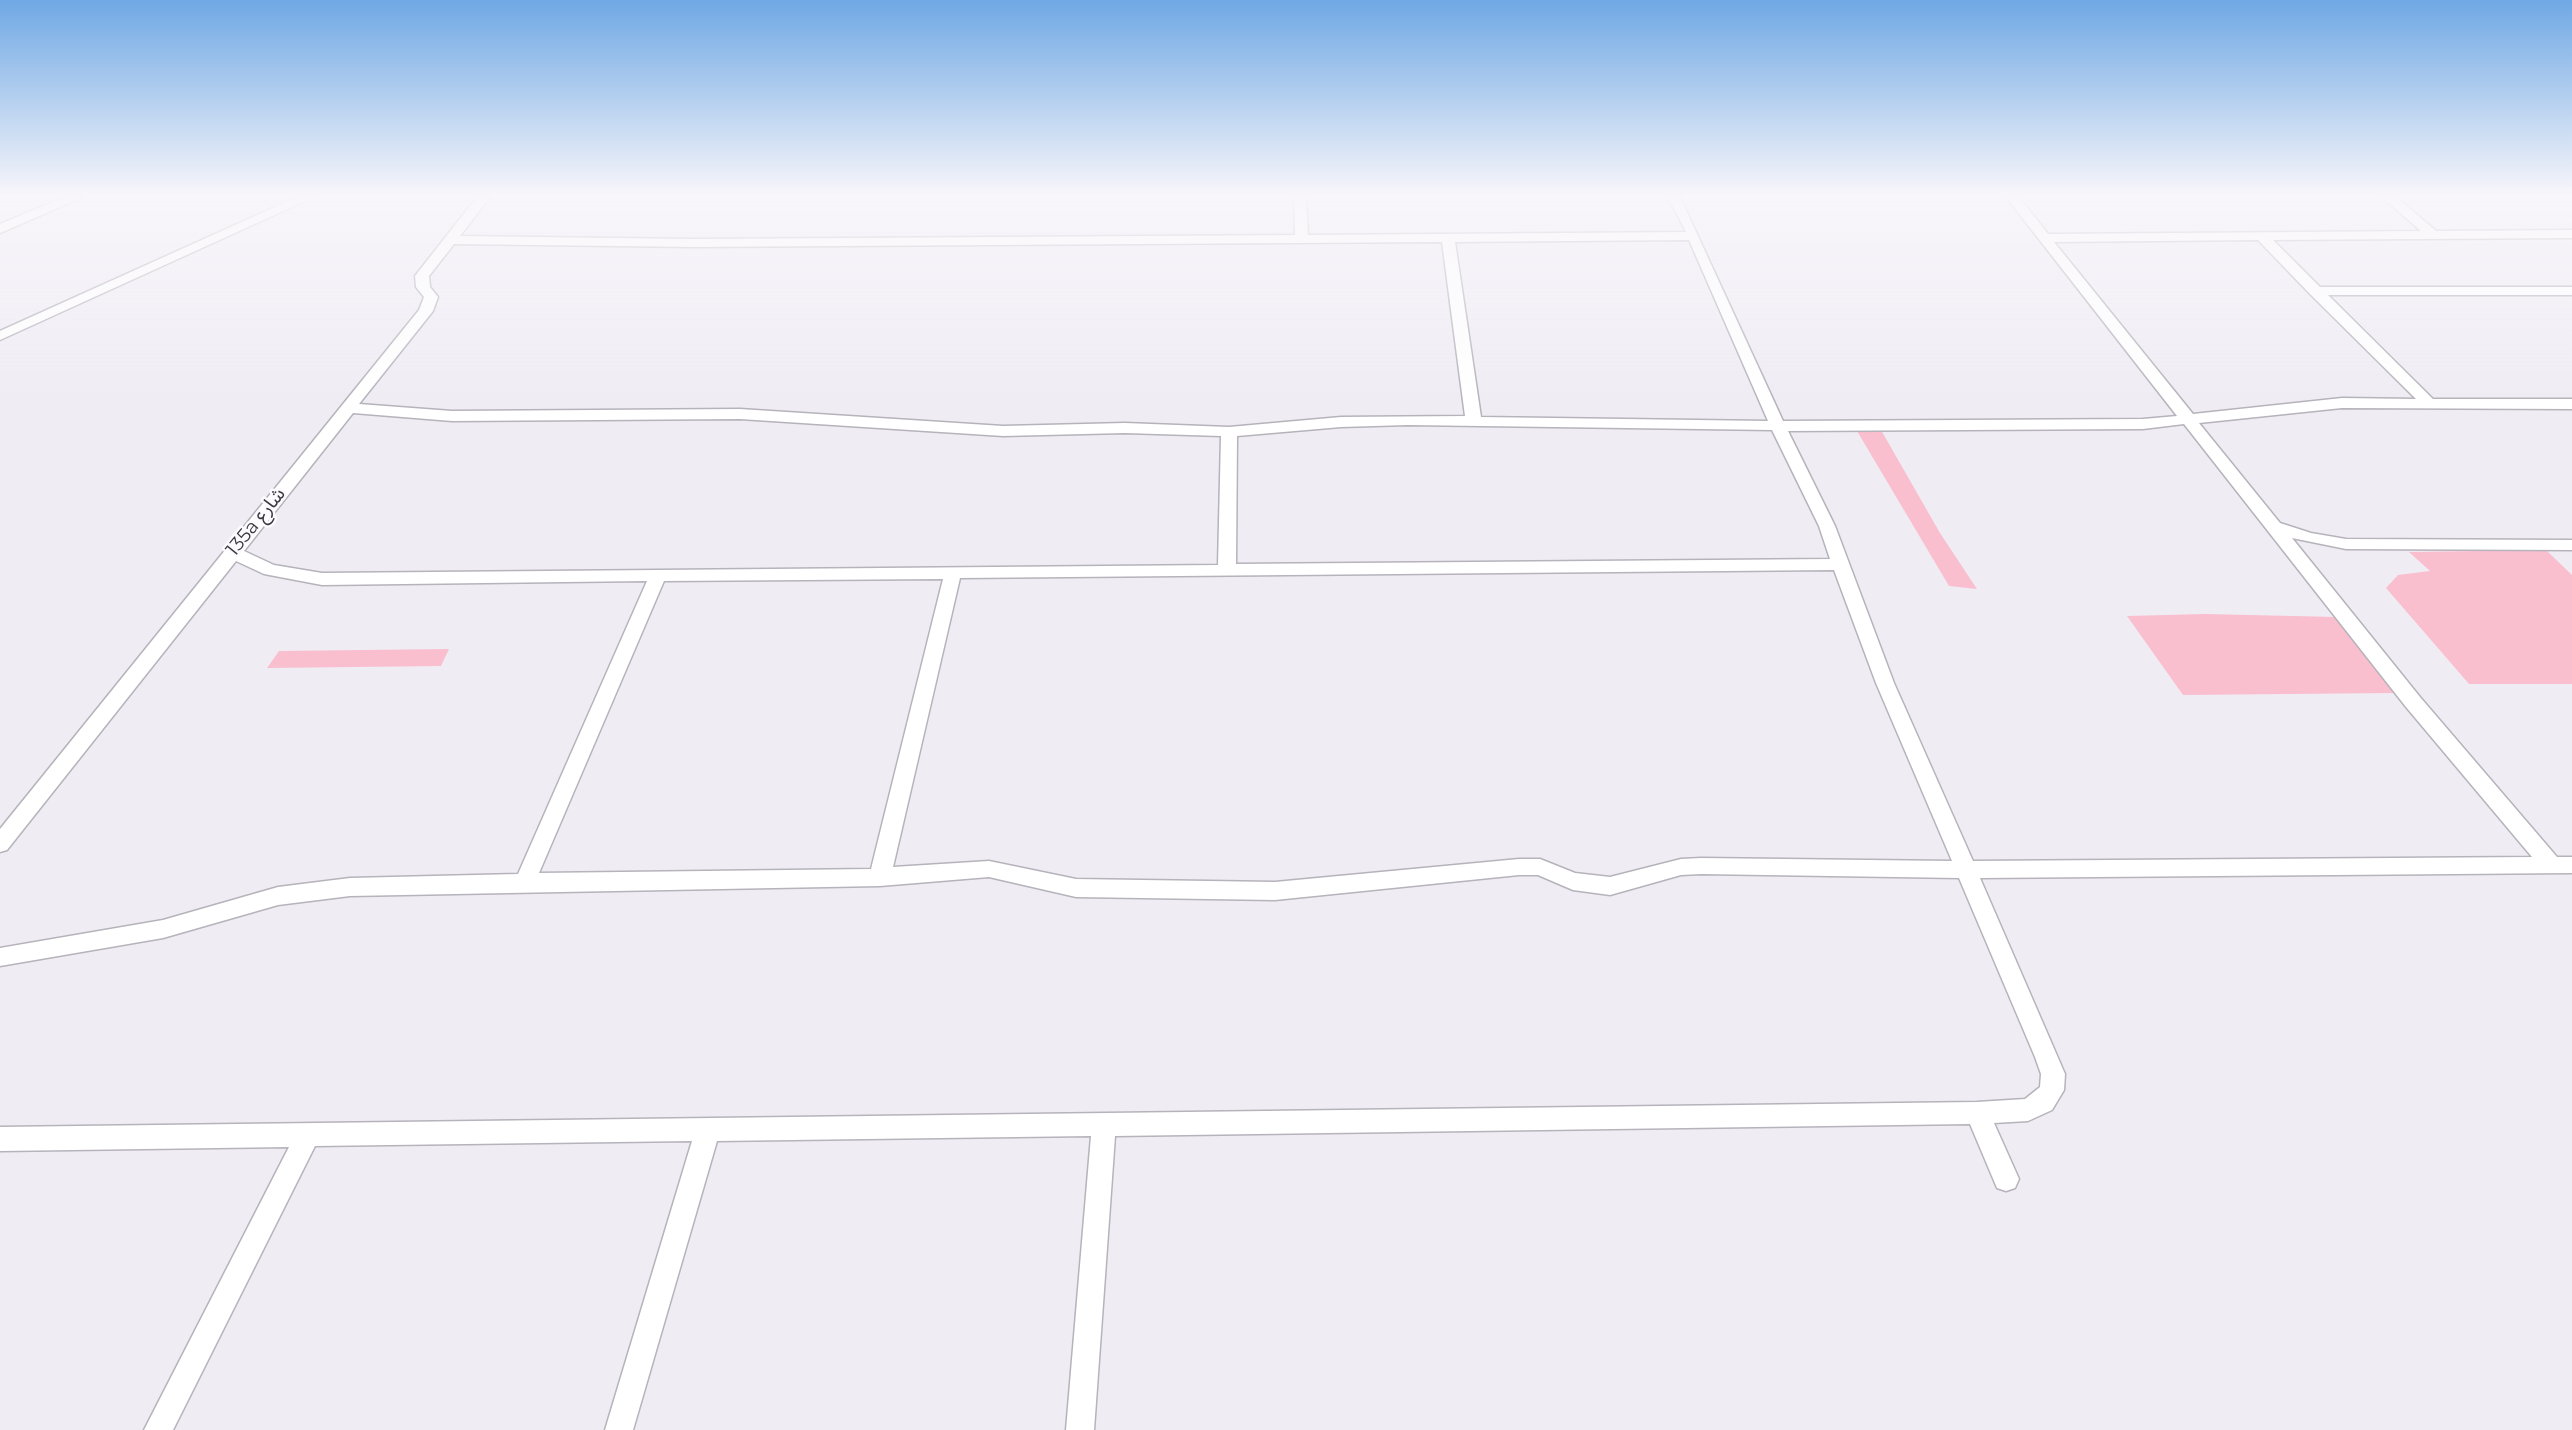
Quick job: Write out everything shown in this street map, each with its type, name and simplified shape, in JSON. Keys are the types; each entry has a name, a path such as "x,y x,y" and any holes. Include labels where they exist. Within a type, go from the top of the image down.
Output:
{"street":[{"path":"0,322 131,264"},
{"path":"0,337 161,264"},
{"name":"135a شارع","path":"0,844 426,311 431,297 423,287 422,276 431,264"},
{"path":"1452,264 1474,423"},
{"path":"0,1139 1977,1113 2028,1110 2043,1102 2052,1090 2053,1074 1885,684 1842,564 1811,491 1778,426 1706,264"},
{"path":"2065,264 2413,702 2562,865"},
{"path":"2288,264 2429,402"},
{"path":"2315,291 2572,291"},
{"path":"348,408 464,416 740,414 1003,431 1136,429 1229,432 1374,421 1778,426 2189,421 2301,405 2429,402 2572,404"},
{"path":"1227,570 1229,432"},
{"path":"2272,526 2308,538 2346,544 2572,545"},
{"path":"232,552 270,570 322,579 1842,564"},
{"path":"880,877 953,573"},
{"path":"525,882 658,576"},
{"path":"0,957 107,942 163,929 278,895 315,889 525,882 880,877 989,869 1038,882 1076,888 1275,891 1519,867 1540,867 1573,881 1610,886 1681,867 1701,866 1967,870 2562,865"},
{"path":"1977,1113 2006,1179"},
{"path":"1080,1430 1104,1124"},
{"path":"619,1430 708,1129"},
{"path":"158,1430 307,1136"}],"shaded area":[{"path":"1881,430 1940,533 1977,589 1949,586 1857,431"},
{"path":"2546,550 2572,575 2572,684 2469,684 2386,588 2398,575 2430,571 2409,552"},
{"path":"2205,614 2337,617 2395,693 2183,695 2127,616"},
{"path":"449,649 441,666 267,668 279,651"}]}
